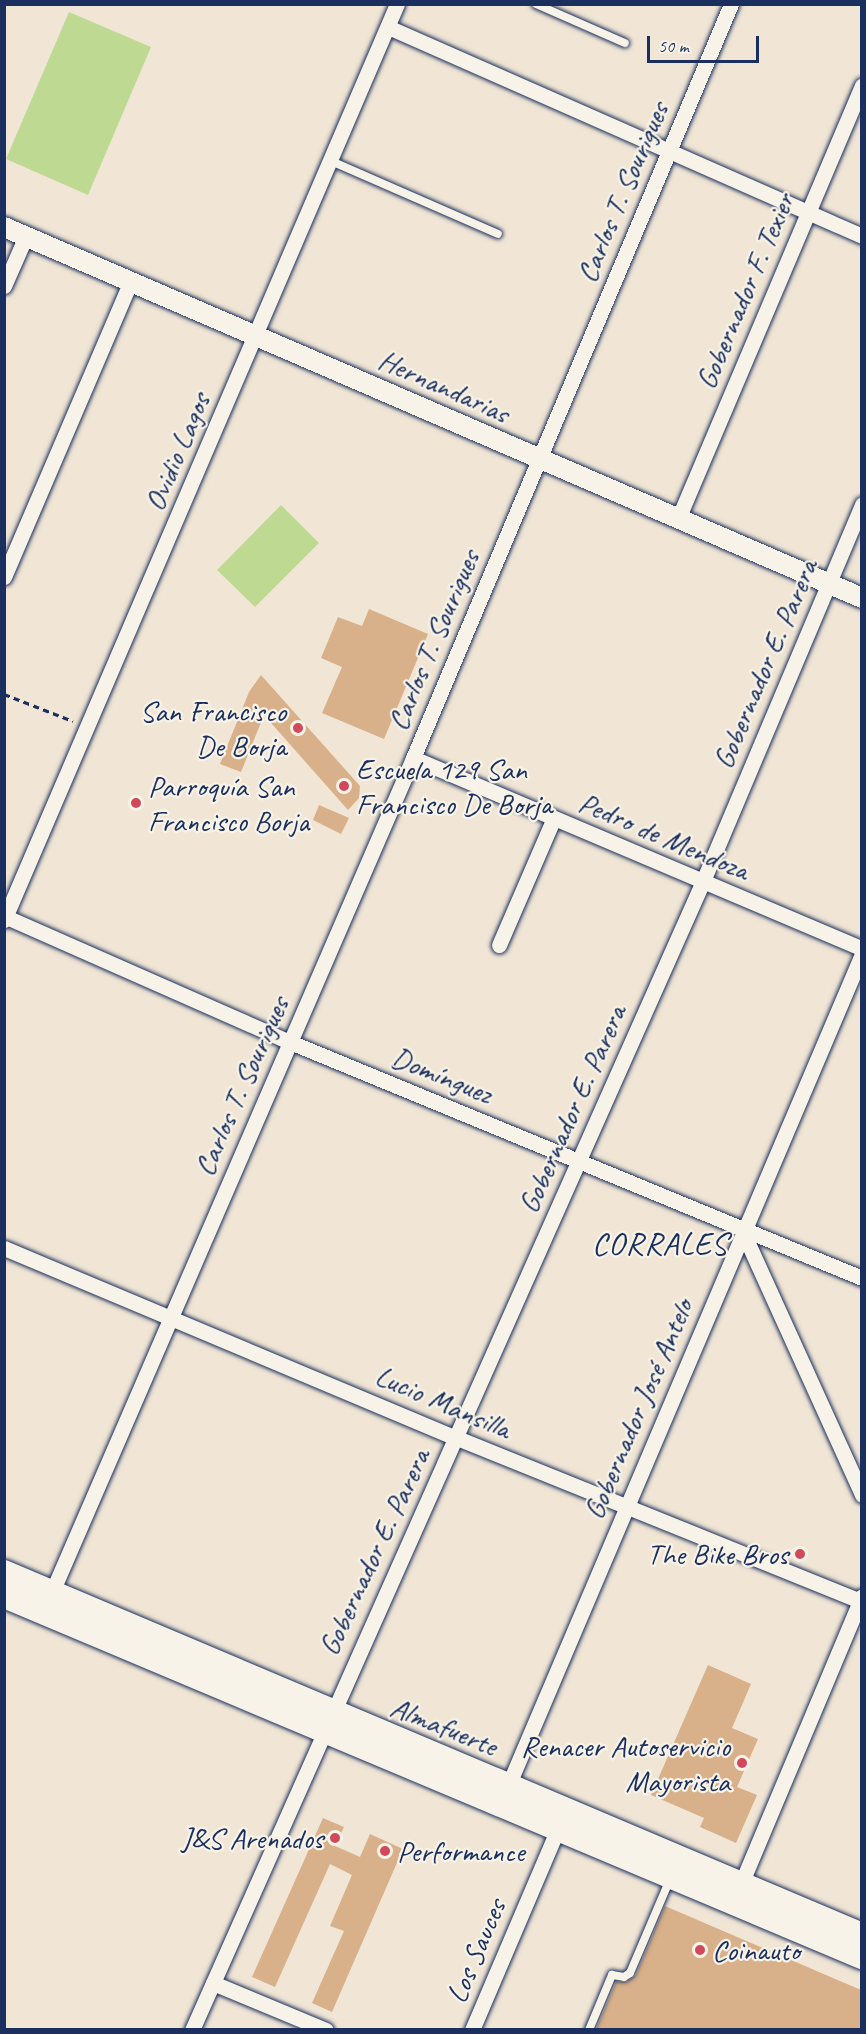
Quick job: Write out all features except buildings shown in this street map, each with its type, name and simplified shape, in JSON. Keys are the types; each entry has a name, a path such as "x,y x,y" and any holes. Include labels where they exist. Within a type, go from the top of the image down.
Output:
{"main road":[{"name":"Almafuerte","path":"4,1572 52,1592 326,1722 558,1828 861,1957"},
{"name":"Almafuerte","path":"4,1596 326,1722 508,1786 861,1935"}],"street":[{"name":"Ovidio Lagos","path":"5,918 397,4"},
{"name":"Carlos T. Sourigues","path":"52,1592 413,758 730,4"},
{"path":"388,27 861,236"},
{"name":"Gobernador F. Texier","path":"678,519 861,85"},
{"name":"Hernandarias","path":"4,227 537,460 861,598"},
{"path":"4,286 26,237"},
{"path":"4,577 130,283"},
{"name":"Gobernador E. Parera","path":"192,2030 326,1722 457,1438 703,881 861,504"},
{"name":"Pedro de Mendoza","path":"413,758 861,949"},
{"path":"499,945 554,818"},
{"name":"Domínguez","path":"5,918 290,1042 861,1278"},
{"name":"Gobernador José Antelo","path":"508,1786 861,954"},
{"path":"742,1230 861,1496"},
{"name":"Lucio Mansilla","path":"4,1248 171,1316 457,1438 861,1600"},
{"path":"741,1884 861,1600"},
{"name":"Los Sauces","path":"472,2030 558,1828"},
{"path":"213,1983 326,2030"}],"lane":[{"path":"536,4 625,43"},
{"path":"331,161 498,234"},
{"path":"589,2030 612,1975 624,1977 630,1973 671,1877"}],"path":[{"path":"4,694 88,727"}],"green space":[{"path":"69,12 151,47 88,195 6,159"},
{"path":"281,505 319,543 255,607 217,570"}],"place":[{"name":"San Francisco De Borja","path":"298,728"},
{"name":"Escuela 129 San Francisco De Borja","path":"344,786"},
{"name":"Parroquía San Francisco Borja","path":"136,803"},
{"name":"The Bike Bros","path":"800,1554"},
{"name":"Renacer Autoservicio Mayorista","path":"742,1763"},
{"name":"J&S Arenados","path":"335,1838"},
{"name":"Performance","path":"385,1851"},
{"name":"Coinauto","path":"700,1950"}],"district":[{"name":"CORRALES","path":"660,1244"}]}
